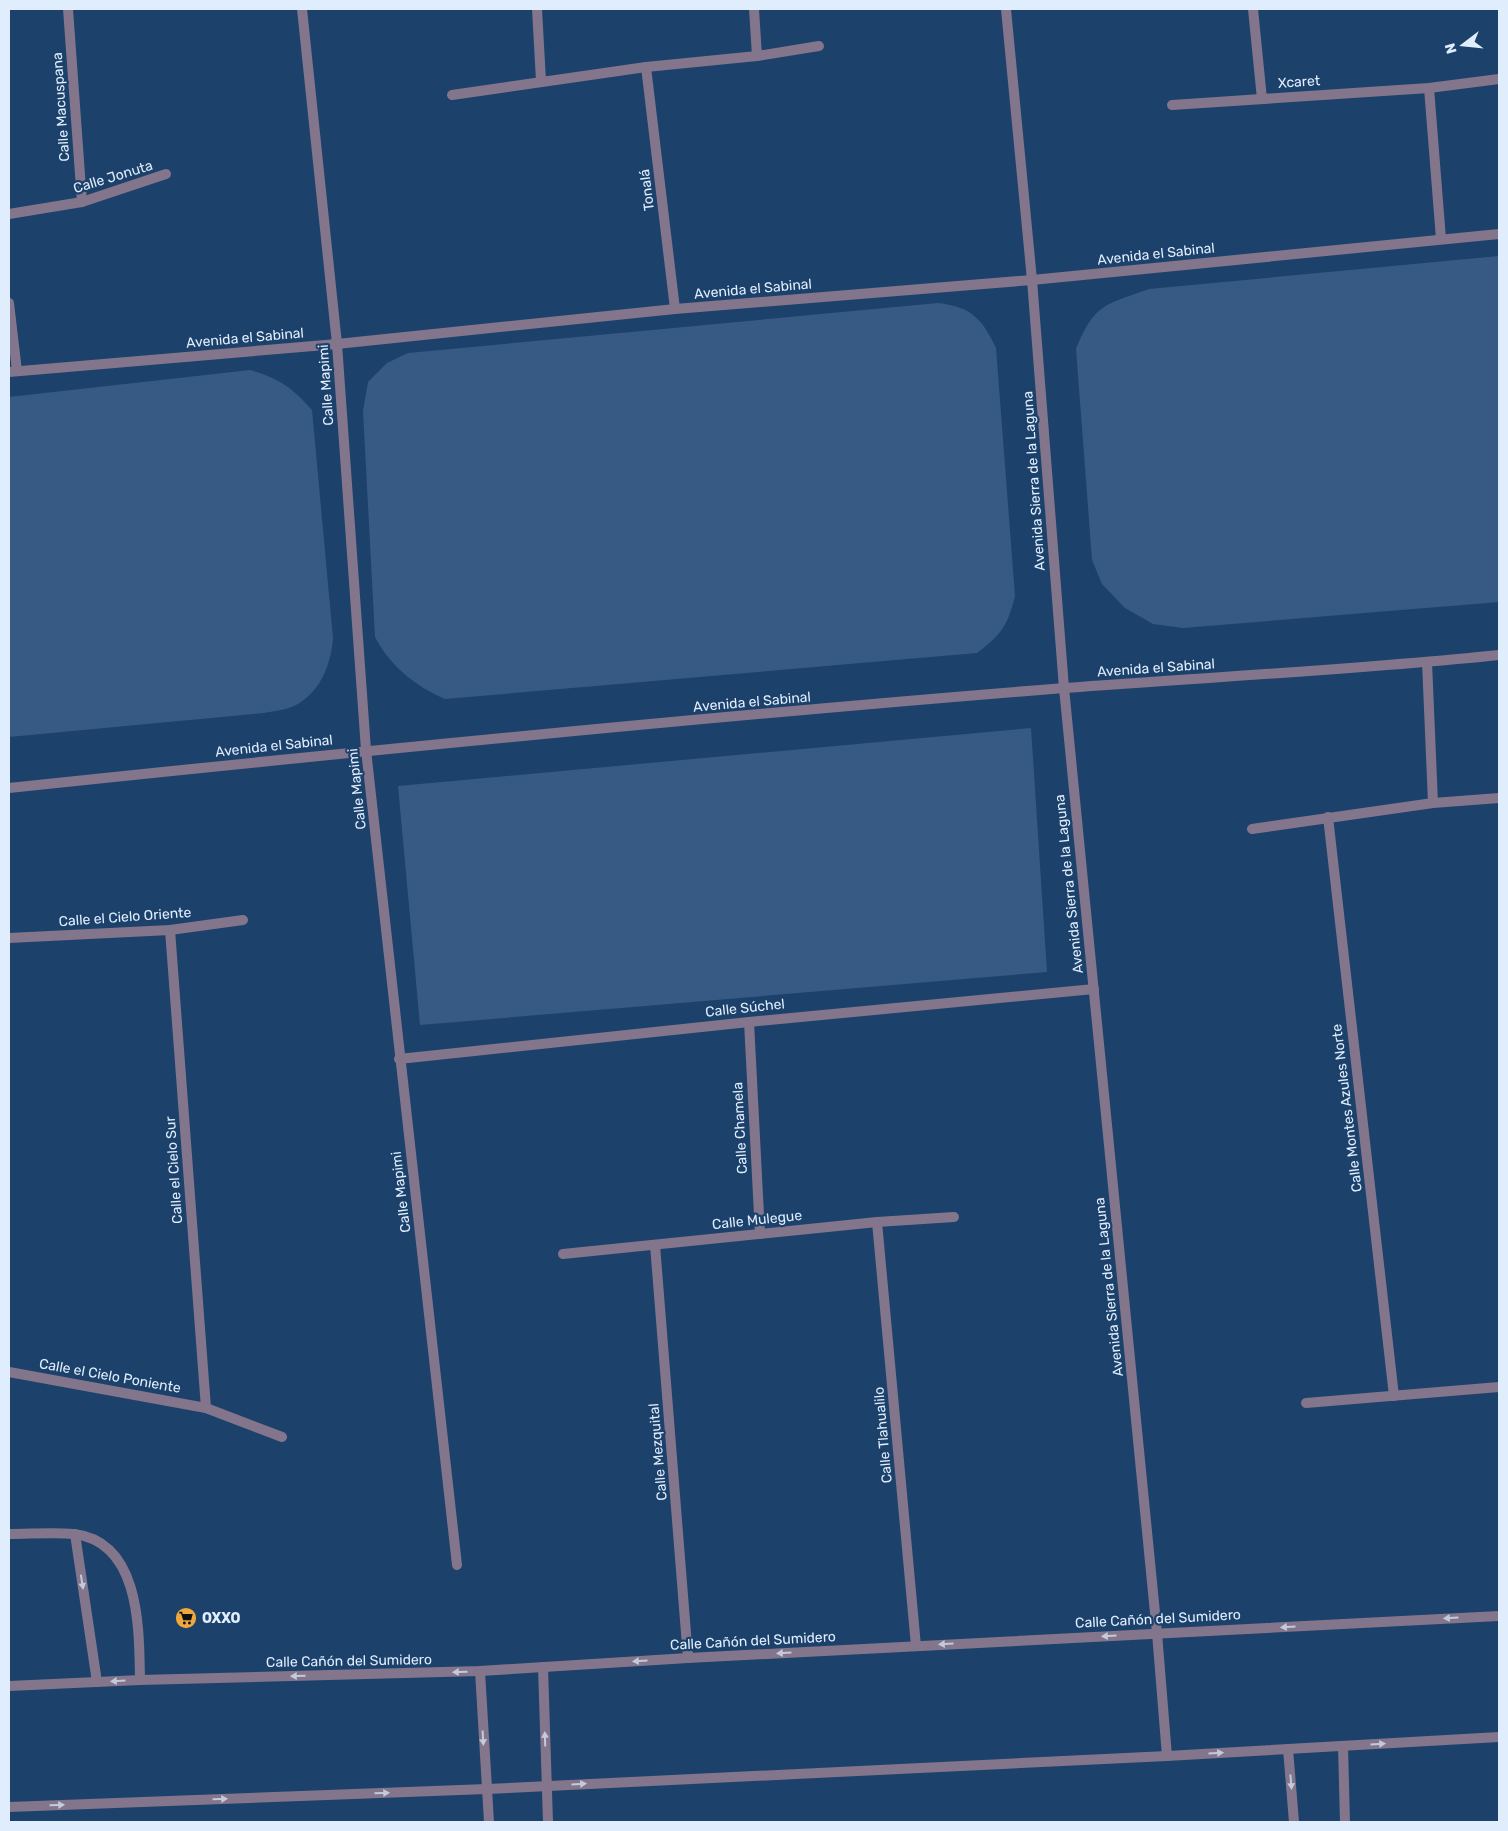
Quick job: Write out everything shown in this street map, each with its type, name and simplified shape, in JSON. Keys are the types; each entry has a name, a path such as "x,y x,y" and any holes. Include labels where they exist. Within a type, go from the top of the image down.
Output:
{"street":[{"name":"Calle Macuspana","path":"68,9 82,202"},
{"name":"Calle Mapimi","path":"302,9 337,344 366,750 457,1565"},
{"path":"537,9 541,81"},
{"path":"754,9 757,56"},
{"name":"Avenida Sierra de la Laguna","path":"1006,9 1032,280 1064,688 1157,1633 1167,1756"},
{"name":"Xcaret","path":"1254,9 1262,99 1428,88 1499,79"},
{"path":"452,94 646,67 757,56 820,46"},
{"name":"Tonalá","path":"646,67 675,310"},
{"path":"1428,88 1441,239"},
{"path":"1172,105 1262,99"},
{"name":"Calle Jonuta","path":"9,214 82,202 166,174"},
{"name":"Avenida el Sabinal","path":"13,371 337,344 675,310 1032,280 1499,234"},
{"path":"9,303 13,371"},
{"name":"Avenida el Sabinal","path":"9,788 366,750 1064,688 1427,662 1499,654"},
{"path":"1427,662 1433,803"},
{"path":"1252,829 1433,803 1499,798"},
{"name":"Calle Montes Azules Norte","path":"1328,817 1394,1396"},
{"name":"Calle el Cielo Oriente","path":"9,938 170,930 244,920"},
{"name":"Calle el Cielo Sur","path":"170,930 206,1408"},
{"name":"Calle Súchel","path":"399,1059 749,1022 1094,989"},
{"name":"Calle Chamela","path":"749,1022 760,1234"},
{"name":"Calle Mulegue","path":"563,1254 877,1222 954,1217"},
{"name":"Calle Tlahualilo","path":"877,1222 916,1646"},
{"name":"Calle Mezquital","path":"655,1245 688,1658"},
{"name":"Calle el Cielo Poniente","path":"9,1372 206,1408 282,1437"},
{"path":"1306,1403 1499,1388"},
{"path":"9,1534 75,1534 92,1539 107,1548 120,1560 139,1627 140,1680"},
{"path":"75,1534 97,1682"},
{"name":"Calle Cañón del Sumidero","path":"9,1686 140,1680 480,1672 688,1658 1499,1616"},
{"path":"543,1667 548,1822"},
{"path":"480,1672 488,1822"},
{"path":"9,1807 486,1789 1167,1756 1499,1737"},
{"path":"1343,1746 1345,1822"},
{"path":"1288,1749 1294,1822"}],"shaded area":[{"path":"1499,256 1499,602 1183,628 1153,624 1125,608 1102,584 1092,560 1076,349 1089,322 1103,308 1149,289"},
{"path":"938,303 968,311 986,329 996,348 1015,596 1006,622 998,635 977,653 445,699 424,688 404,674 381,647 375,637 363,411 368,382 387,363 408,353"},
{"path":"250,370 285,385 312,410 333,638 327,668 317,686 311,694 294,706 264,713 9,737 9,397"},
{"path":"1031,728 1047,972 420,1025 398,786"}],"place":[{"name":"OXXO","path":"186,1618"}]}
